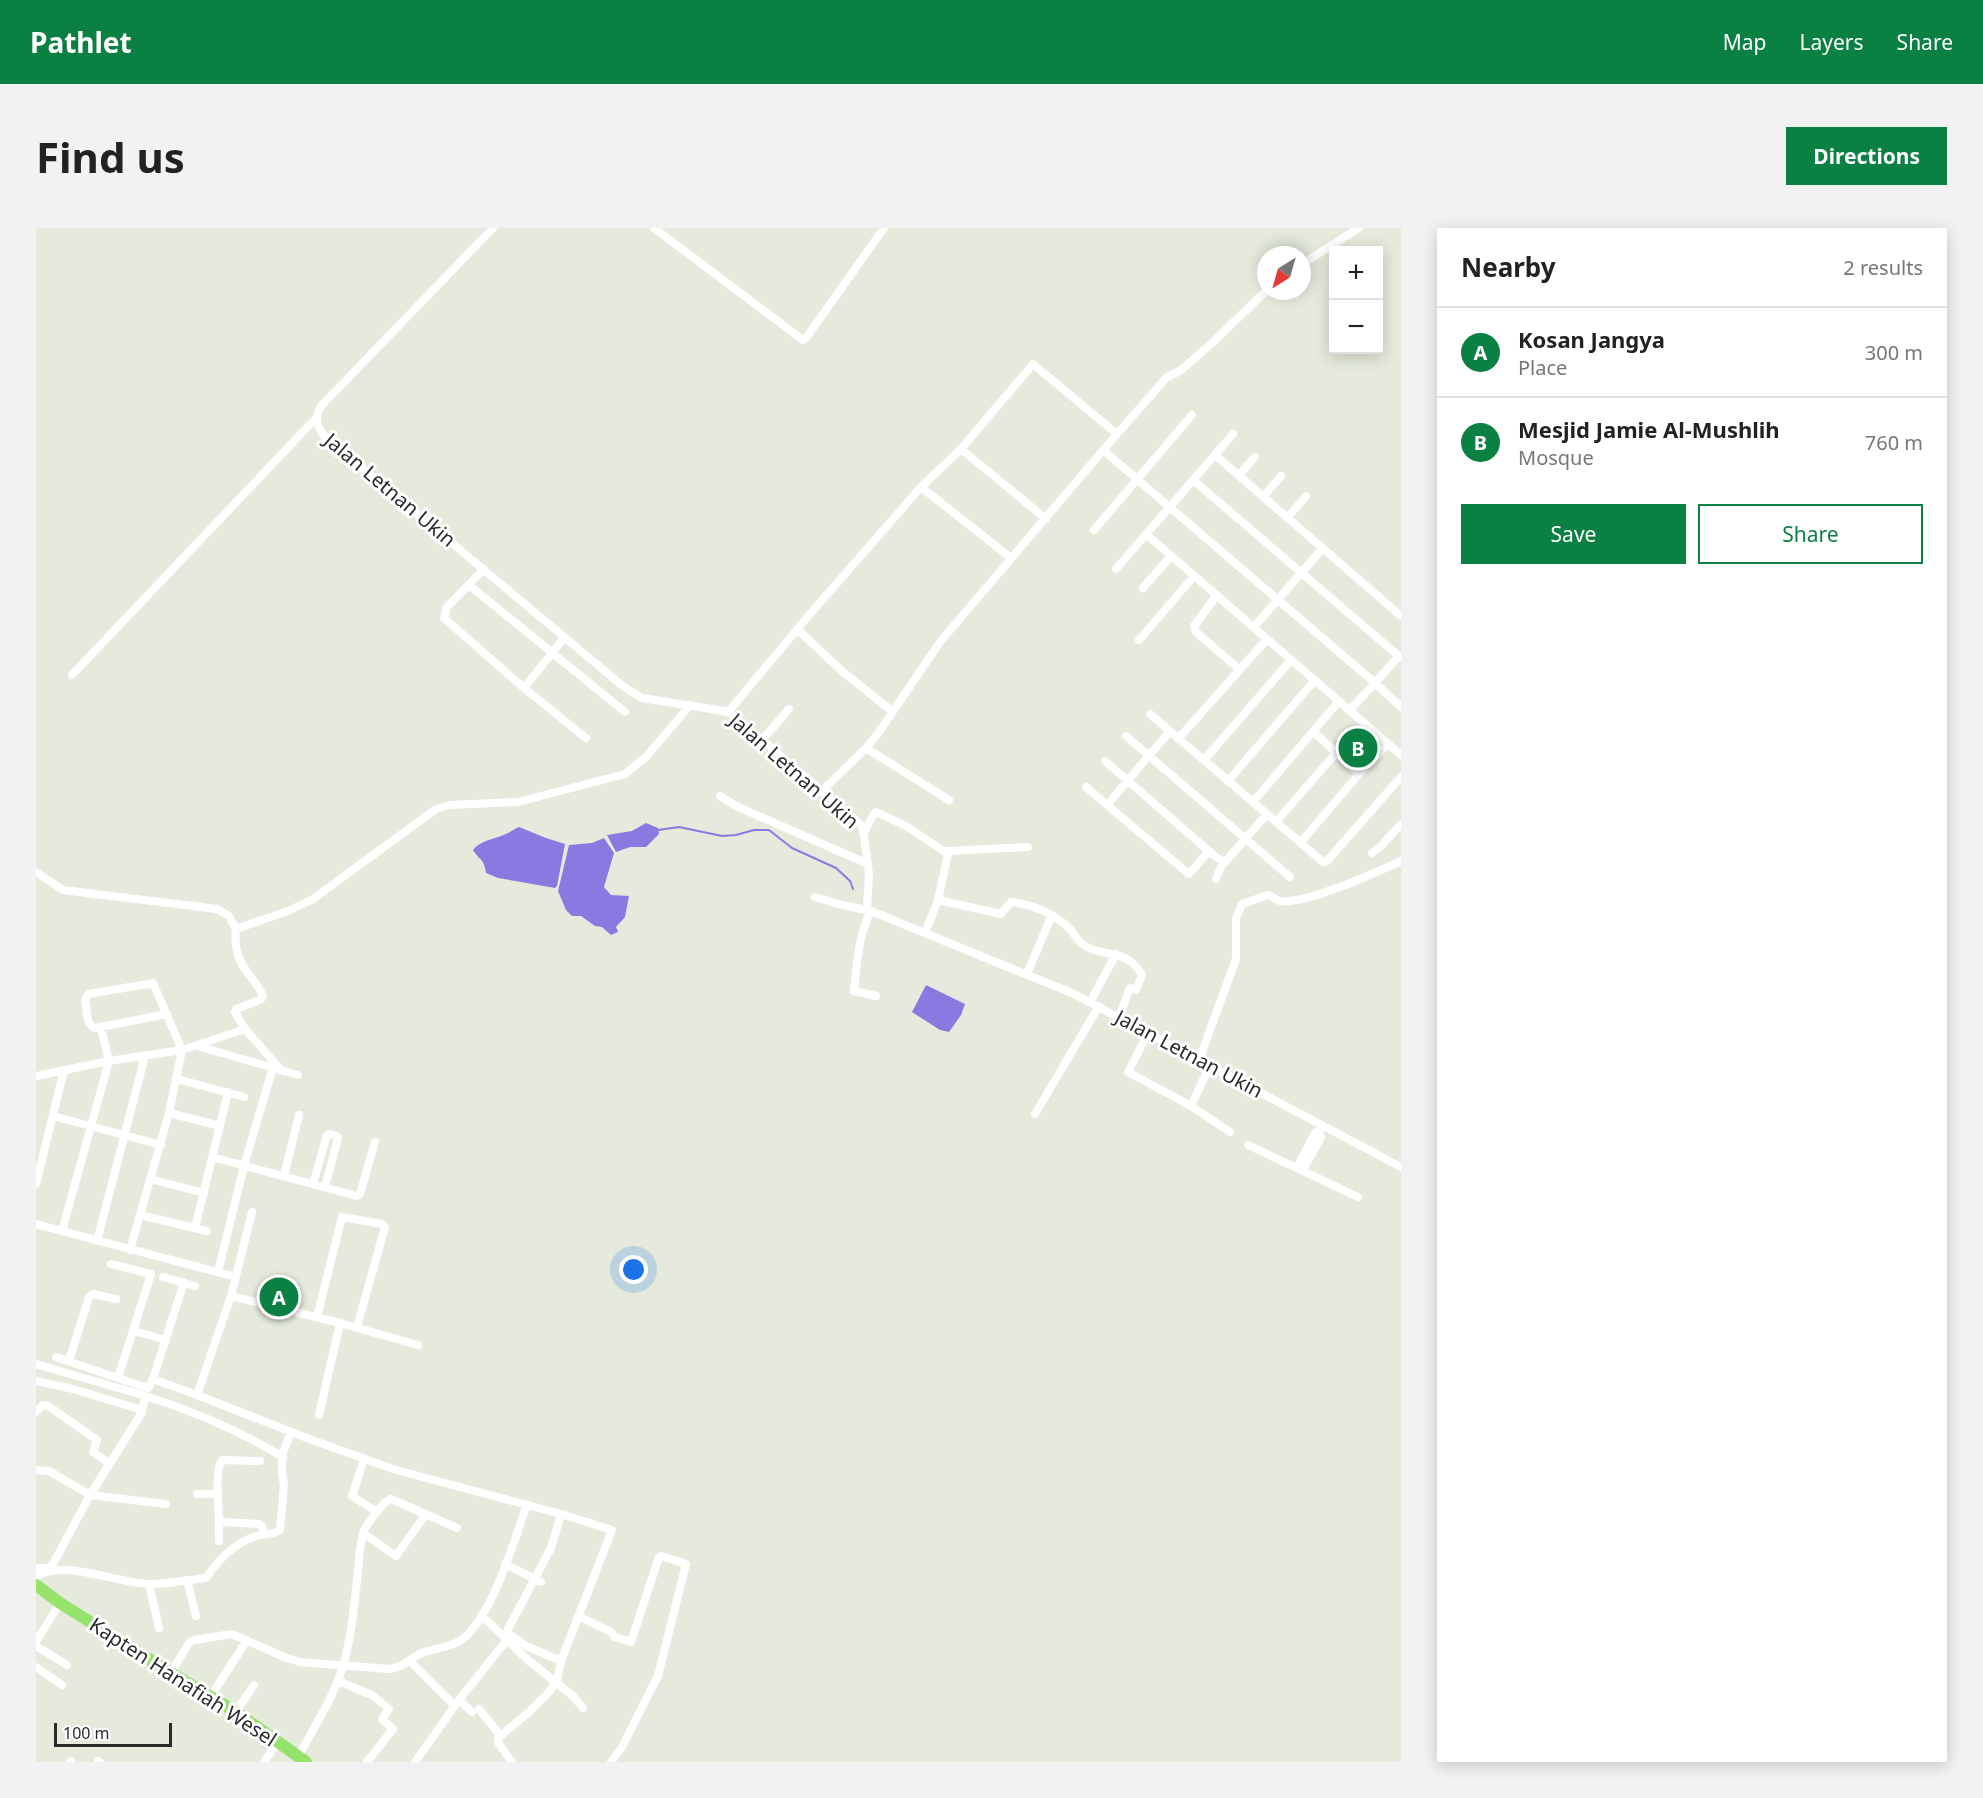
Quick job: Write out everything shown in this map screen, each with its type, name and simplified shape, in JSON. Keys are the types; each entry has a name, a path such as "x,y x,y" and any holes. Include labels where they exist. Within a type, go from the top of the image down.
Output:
{"main road":[{"name":"Kapten Hanafiah Wesel","path":"36,1585 60,1603 171,1674 236,1712 302,1760"}],"street":[{"name":"Jalan Letnan Ukin","path":"493,228 322,405 316,418 318,427 324,436 564,638 638,697 728,712 822,791 860,824 864,833 868,864 867,907 871,911 1027,974 1099,1006 1210,1065 1321,1129 1401,1167"},
{"path":"654,228 803,340 807,338 884,228"},
{"path":"1311,258 1359,228"},
{"path":"822,791 866,748 940,642 1167,377 1180,371 1257,300"},
{"path":"728,712 921,487 961,449 1034,364 1117,434"},
{"path":"1094,530 1192,415"},
{"path":"72,675 316,418"},
{"path":"1116,568 1233,434"},
{"path":"961,449 1046,519"},
{"path":"1103,450 1401,707"},
{"path":"1215,455 1401,616"},
{"path":"1239,475 1255,457"},
{"path":"1263,497 1281,476"},
{"path":"1193,480 1400,657 1350,710"},
{"path":"921,487 1011,558"},
{"path":"1287,518 1306,496"},
{"path":"1146,534 1401,755"},
{"path":"1254,627 1323,548"},
{"path":"1143,588 1171,556"},
{"path":"484,569 447,607 444,618 524,688 586,738"},
{"path":"1139,640 1194,576"},
{"path":"469,585 625,712"},
{"path":"1217,595 1194,627 1196,632 1240,670"},
{"path":"797,629 843,672 892,711"},
{"path":"524,688 564,638"},
{"path":"1179,739 1267,639"},
{"path":"1204,760 1291,660"},
{"path":"1228,781 1315,680"},
{"path":"1253,802 1339,701"},
{"path":"236,929 288,911 313,899 436,809 450,805 518,802 625,774 647,756 690,705"},
{"path":"762,740 789,709"},
{"path":"1150,714 1320,861 1327,861 1401,777"},
{"path":"1107,805 1170,731"},
{"path":"1314,732 1359,774"},
{"path":"1126,736 1290,877"},
{"path":"1300,843 1388,744"},
{"path":"866,748 949,800"},
{"path":"1276,822 1336,753"},
{"path":"1105,761 1209,851 1225,862"},
{"path":"1086,787 1189,874 1209,851"},
{"path":"720,796 736,806 868,864"},
{"path":"864,833 876,812 906,826 948,854 938,900 925,933"},
{"path":"1216,879 1223,862 1267,814"},
{"path":"1372,853 1401,824"},
{"path":"945,851 1028,847"},
{"path":"1199,1060 1236,959 1236,919 1242,904 1268,895 1281,901 1317,894 1366,878 1401,861"},
{"path":"36,872 63,890 217,909 229,916 236,929 235,938 240,963 259,987 263,997 235,1012 245,1029 277,1068"},
{"path":"815,897 871,911 862,936 854,991 876,996"},
{"path":"938,900 1001,914 1008,903 1022,903 1058,919 1081,943 1125,958 1140,970 1142,975 1136,990 1130,988 1119,1017"},
{"path":"1027,974 1051,916"},
{"path":"1090,1002 1116,954"},
{"path":"130,1250 161,1145 182,1050 167,1014 154,984 151,982 89,994 85,999 89,1023 93,1028 167,1014"},
{"path":"1035,1114 1099,1006"},
{"path":"62,1231 109,1061 101,1028"},
{"path":"36,1076 109,1061 182,1050 245,1029"},
{"path":"1148,1033 1128,1072 1191,1106 1230,1132"},
{"path":"197,1046 298,1074"},
{"path":"97,1240 145,1056"},
{"path":"1191,1106 1210,1065"},
{"path":"218,1272 244,1166 277,1068"},
{"path":"36,1184 64,1070"},
{"path":"177,1079 244,1097"},
{"path":"195,1228 228,1092"},
{"path":"169,1113 220,1126"},
{"path":"284,1176 299,1115"},
{"path":"53,1116 161,1145"},
{"path":"1300,1169 1321,1137 1321,1129"},
{"path":"314,1184 327,1135 330,1134 338,1138 325,1187"},
{"path":"212,1158 356,1196 359,1195 375,1142"},
{"path":"1248,1146 1358,1197"},
{"path":"150,1179 204,1193"},
{"path":"197,1395 231,1296 252,1212"},
{"path":"140,1215 207,1231"},
{"path":"317,1317 342,1217 382,1224 385,1227 357,1327"},
{"path":"36,1224 232,1276"},
{"path":"111,1263 151,1274 118,1378"},
{"path":"163,1276 195,1286"},
{"path":"56,1358 148,1388 153,1379 184,1282"},
{"path":"69,1361 89,1297 97,1294 116,1299"},
{"path":"231,1296 357,1327 418,1345"},
{"path":"319,1415 340,1323"},
{"path":"134,1331 166,1340"},
{"path":"36,1364 170,1404 248,1437 283,1457"},
{"path":"153,1379 396,1470 527,1504 612,1530 561,1661 557,1681 528,1713 501,1735 498,1742 510,1761"},
{"path":"36,1381 73,1389 142,1410"},
{"path":"36,1568 51,1567 90,1495 142,1410 146,1396"},
{"path":"36,1412 43,1404 47,1405 97,1440 93,1452 109,1463"},
{"path":"36,1577 44,1572 63,1570 149,1584 206,1578 214,1565 242,1542 264,1534 278,1533 284,1485 283,1457 291,1432"},
{"path":"364,1459 352,1496 377,1512"},
{"path":"219,1541 218,1494 221,1461 260,1461"},
{"path":"36,1470 49,1471 90,1495 166,1504"},
{"path":"197,1494 218,1494"},
{"path":"302,1760 343,1666 352,1627 363,1533 377,1512 389,1498 457,1528"},
{"path":"171,1674 187,1646 194,1640 232,1634 292,1660 309,1664 393,1669 419,1654 456,1643 473,1629 490,1599 506,1564 527,1504"},
{"path":"363,1533 396,1556 426,1514"},
{"path":"561,1514 551,1548 537,1580 509,1625 508,1631 511,1636 526,1646 561,1661"},
{"path":"219,1522 259,1524 264,1534"},
{"path":"578,1616 611,1632 615,1637 631,1642 658,1557 686,1564 658,1676 622,1748 611,1762"},
{"path":"506,1564 537,1580"},
{"path":"187,1580 196,1616"},
{"path":"149,1584 159,1628"},
{"path":"60,1603 36,1644 67,1665"},
{"path":"482,1613 506,1641 557,1681 578,1700 583,1708"},
{"path":"211,1696 247,1640"},
{"path":"415,1762 457,1703 506,1641"},
{"path":"410,1661 457,1703 475,1710 501,1735"},
{"path":"36,1667 62,1685"},
{"path":"338,1681 372,1695 389,1709 382,1719 393,1729 367,1762"},
{"path":"236,1712 254,1685"},
{"path":"264,1762 277,1743"}],"shaded area":[{"path":"646,823 658,828 659,834 646,847 630,847 616,852 607,835 632,831"},
{"path":"519,827 565,844 555,888 498,878 486,873 483,862 473,850 485,841"},
{"path":"604,838 614,853 604,887 611,895 629,896 625,917 616,927 618,932 611,935 602,927 595,926 581,916 572,916 566,910 558,891 569,845 592,843"},
{"path":"926,985 965,1004 961,1015 949,1032 940,1030 912,1012"}],"waterway":[{"path":"658,830 679,827 722,836 754,830 769,830 792,848 836,868 850,881 853,889"}],"place":[{"name":"Mesjid Jamie Al-Mushlih","path":"1358,748"},
{"name":"Kosan Jangya","path":"279,1297"}]}
